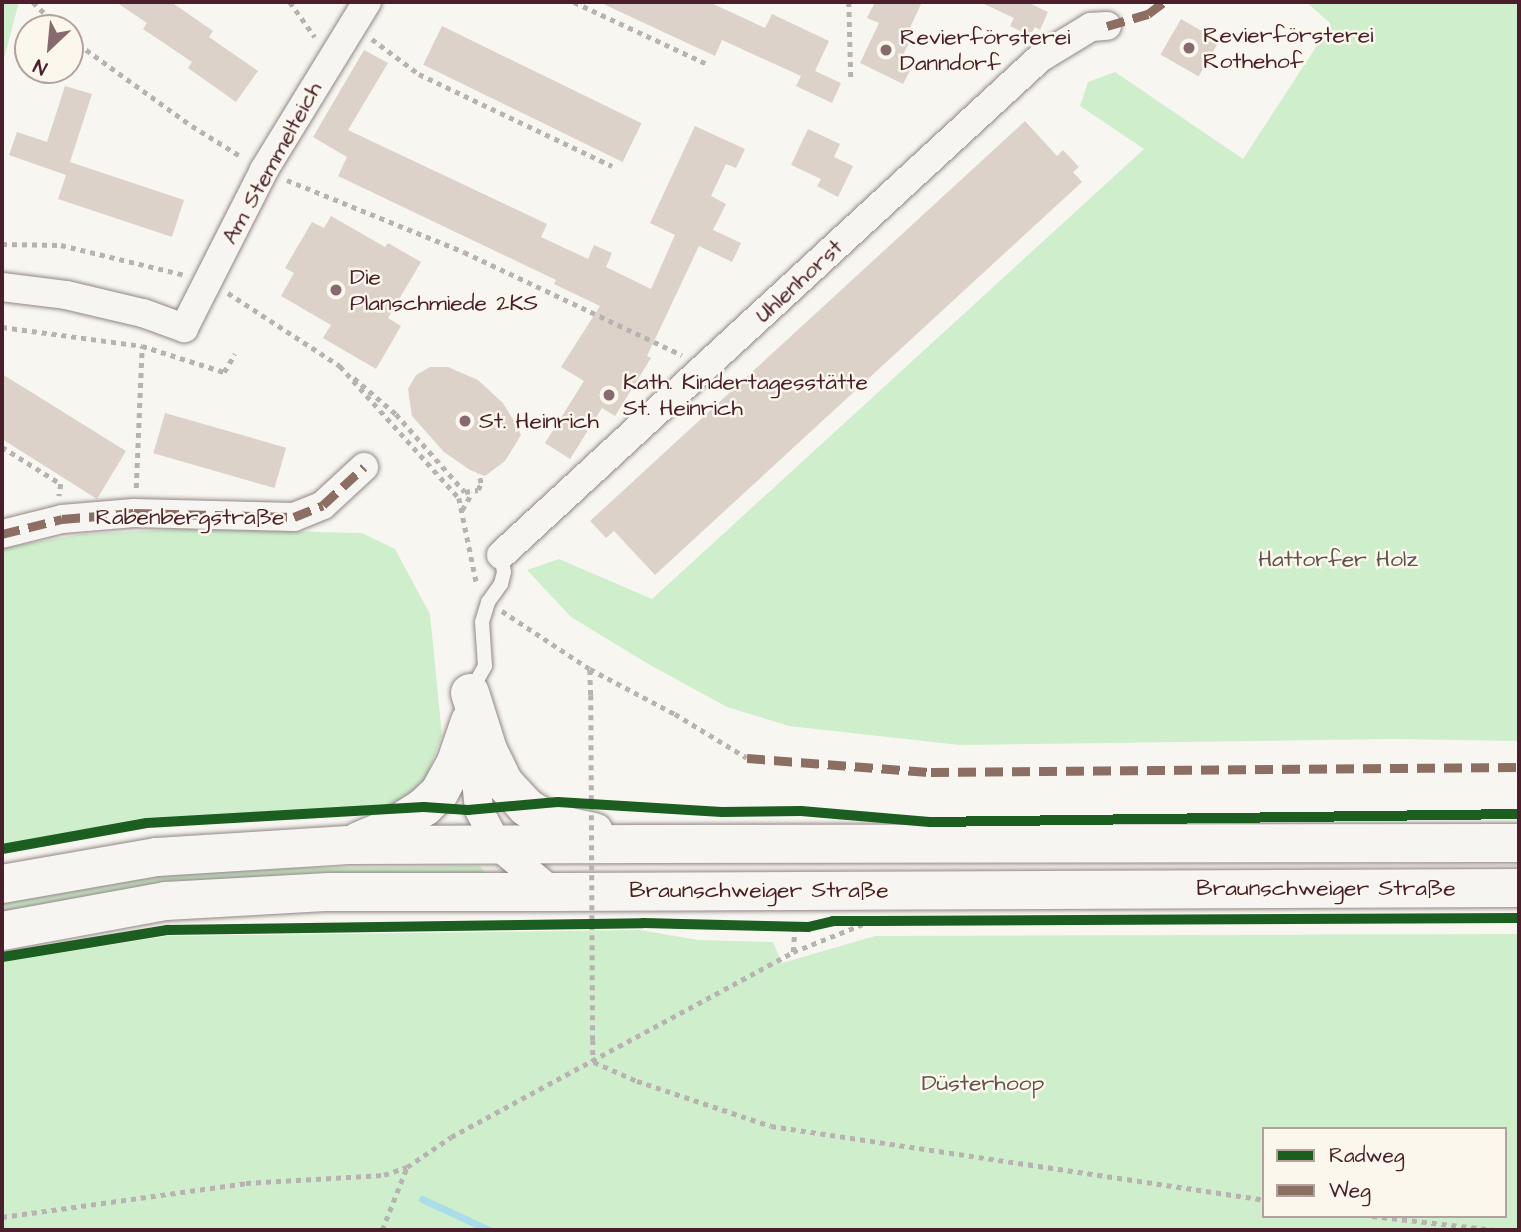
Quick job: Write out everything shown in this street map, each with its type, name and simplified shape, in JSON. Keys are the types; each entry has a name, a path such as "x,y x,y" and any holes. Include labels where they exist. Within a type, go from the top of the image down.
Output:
{"main road":[{"path":"470,707 504,783 526,807 552,823 644,844"},
{"path":"349,845 394,826 424,807 439,793 456,762 470,707"},
{"name":"Braunschweiger Straße","path":"2,884 157,857 349,845 1519,843"},
{"name":"Braunschweiger Straße","path":"2,931 166,901 329,892 1519,888"}],"street":[{"name":"Am Stemmelteich","path":"143,313 184,328 264,170 359,13"},
{"name":"Uhlenhorst","path":"501,555 1040,58 1091,27 1107,26"},
{"path":"2,287 66,295 143,313"},
{"name":"Rabenbergstraße","path":"2,534 56,521 134,513 294,517 323,505 364,467"},
{"path":"470,707 479,810 498,846 553,892"}],"lane":[{"path":"470,707 485,666 482,637 488,602 501,584 504,572 501,555"}],"path":[{"path":"289,2 332,56"},
{"path":"574,2 707,64"},
{"path":"849,2 851,79"},
{"path":"359,13 419,74 612,166"},
{"path":"84,48 192,126 264,170 464,252 707,367"},
{"path":"2,244 61,245 208,280 340,366 396,414 465,492 472,493"},
{"path":"134,513 139,458 143,313"},
{"path":"2,327 142,346 224,372 235,354"},
{"path":"340,366 459,498 473,581 488,602 590,669 675,714 747,758 756,767"},
{"path":"2,447 61,484 56,521"},
{"path":"461,511 472,493 478,490 481,483 478,473"},
{"path":"590,669 593,1061"},
{"path":"585,803 599,804"},
{"path":"833,921 874,920"},
{"path":"2,1217 246,1183 384,1175 407,1167 451,1137 793,952 874,920"},
{"path":"575,924 602,923"},
{"path":"778,926 807,927"},
{"path":"793,952 795,926"},
{"path":"593,1061 637,1081 771,1126 1262,1200"},
{"path":"382,1230 407,1167"},
{"path":"1390,1218 1495,1230"}],"green space":[{"path":"2,2 19,2 14,14 2,66"},
{"name":"Hattorfer Holz","path":"1306,2 1519,2 1519,741 1391,739 960,745 789,726 727,707 650,665 571,617 527,570 559,559 652,599 1144,149 1080,106 1088,82 1115,72 1243,159 1331,24"},
{"path":"185,529 362,533 395,549 430,614 442,735 426,779 398,804 145,822 2,848 2,548 83,534"},
{"path":"480,866 493,883 2,915 2,899 164,869"},
{"name":"Düsterhoop","path":"640,930 698,940 773,942 782,963 875,936 1519,934 1519,1230 2,1230 2,962 167,936"}],"building":[{"path":"116,2 171,2 213,31 209,37 258,71 236,102 188,68 192,62 143,29 147,23"},
{"path":"599,2 709,2 765,28 772,14 829,41 815,71 841,83 832,103 796,86 801,76 722,40 715,56"},
{"name":"Revierförsterei Danndorf","path":"875,2 922,2 906,36 911,39 900,61 912,67 903,84 860,63 879,23 867,18"},
{"path":"980,2 1027,2 1048,12 1040,30 1035,27 1030,36 1010,26 1014,18"},
{"name":"Revierförsterei Rothehof","path":"1181,19 1219,41 1199,77 1160,55"},
{"path":"442,26 642,123 623,162 423,65"},
{"path":"364,50 388,63 348,130 547,224 541,237 588,259 594,245 612,253 606,267 651,289 675,235 650,223 695,126 745,149 736,168 726,164 711,196 726,204 713,230 741,243 732,262 699,246 647,356 651,358 615,416 602,408 570,459 545,443 584,381 561,367 600,306 554,284 556,280 338,176 347,157 313,137"},
{"path":"65,86 92,94 70,162 184,200 172,237 58,199 66,175 9,155 17,132 47,142"},
{"path":"1025,121 1057,156 1063,150 1079,167 1073,172 1082,182 655,575 614,531 606,538 590,521"},
{"path":"808,129 840,144 834,157 853,166 838,197 817,186 821,179 791,165"},
{"name":"Die Planschmiede 2KS","path":"331,216 385,247 388,243 421,262 388,318 401,326 376,369 323,338 331,325 281,296 294,273 285,268 312,222 324,228"},
{"name":"St. Heinrich","path":"430,367 448,367 478,380 503,403 517,426 521,435 505,461 485,476 470,470 444,452 412,416 408,389 416,375"},
{"path":"2,374 126,451 97,499 2,439"},
{"path":"165,413 286,448 275,488 153,453"}],"waterway":[{"path":"422,1199 489,1230"}],"marked path":[{"path":"1107,26 1148,14 1164,2"},
{"path":"2,534 62,519 134,513 294,517 323,505 364,467"},
{"path":"747,758 931,772 1519,767"}],"cycle path":[{"path":"2,849 147,823 424,807 468,810 558,802 722,812 801,811 930,822 1519,814"},
{"path":"2,957 167,930 643,923 808,927 833,921 1519,918"}],"place":[{"name":"Revierförsterei Rothehof","path":"1189,48"},
{"name":"Revierförsterei Danndorf","path":"886,50"},
{"name":"Die Planschmiede 2KS","path":"336,290"},
{"name":"Kath. Kindertagesstätte St. Heinrich","path":"609,395"},
{"name":"St. Heinrich","path":"465,421"}]}
